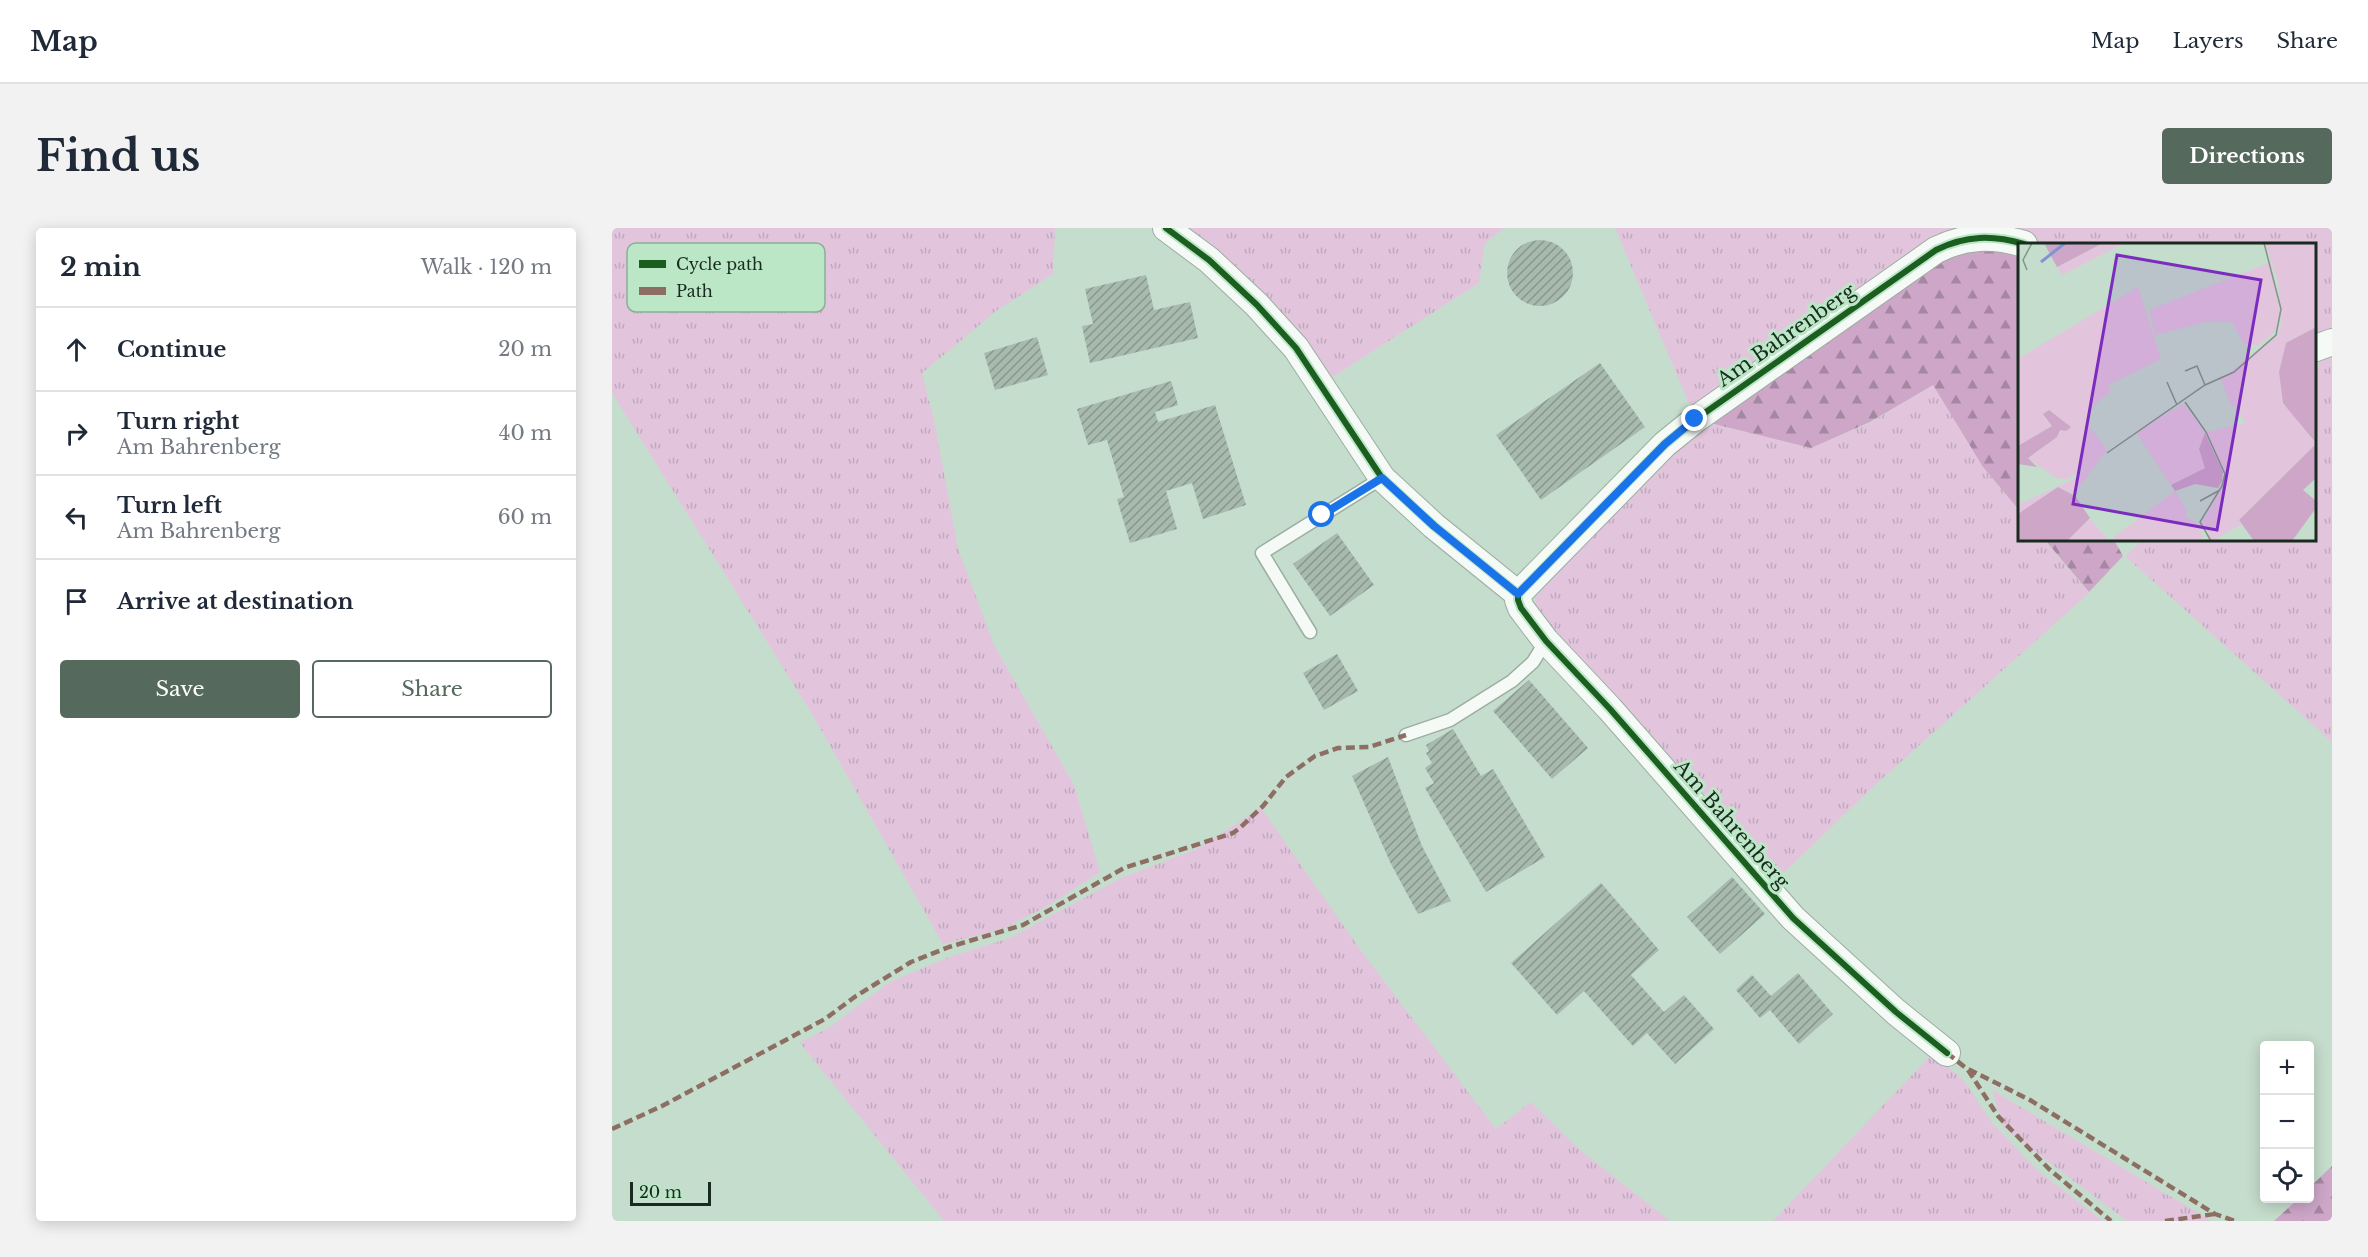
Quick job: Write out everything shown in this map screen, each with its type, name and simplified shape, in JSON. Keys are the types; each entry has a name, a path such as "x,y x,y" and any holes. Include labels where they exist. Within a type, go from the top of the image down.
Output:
{"street":[{"name":"Am Bahrenberg","path":"1166,228 1217,268 1257,305 1296,348 1382,478 1434,526 1518,594"},
{"name":"Am Bahrenberg","path":"1947,1053 1896,1012 1792,918 1610,709 1546,641 1521,608 1518,594 1665,444 1936,250 1957,241 1987,237 2020,243"},
{"path":"2317,348 2332,342"}],"lane":[{"path":"1310,632 1262,553 1382,478"},
{"path":"1406,735 1450,720 1512,681 1533,662 1546,641"}],"green space":[{"path":"612,228 1055,228 1053,274 996,311 922,373 934,420 958,549 994,645 1074,785 1100,872 1051,904 1003,929 943,944 812,714 612,393"},
{"path":"1175,228 1504,228 1485,243 1479,283 1328,380"},
{"path":"1615,228 1975,228 1692,411"},
{"path":"1975,228 2332,228 2332,334 2317,339 2317,243 2039,243 2009,232"},
{"path":"1966,250 2001,251 2018,257 2018,509 1983,467 1933,385 1870,422 1811,448 1702,421 1940,257"},
{"path":"2332,351 2332,742 2125,556 2141,542 2317,542 2317,370 2322,356"},
{"path":"1933,385 1984,468 2018,509 2018,542 2046,542 2089,593 1875,785 1771,885 1586,675 1535,606 1535,589 1702,421 1811,448 1870,423"},
{"path":"2047,542 2115,542 2123,556 2089,592"},
{"path":"1261,808 1359,948 1496,1129 1531,1102 1580,1150 1670,1221 944,1221 800,1043 830,1027 890,982 949,957 1010,938 1121,878 1197,849"},
{"path":"1933,1053 1964,1081 1992,1123 2037,1170 2103,1221 1773,1221"},
{"path":"1992,1090 2213,1221 2127,1221 2004,1128"},
{"path":"2332,1166 2332,1221 2274,1221 2294,1203 2314,1203 2314,1183"}],"building":[{"path":"1540,240 1553,243 1563,250 1570,260 1573,273 1570,286 1563,296 1553,303 1540,306 1527,303 1517,296 1510,286 1507,273 1510,260 1517,250 1527,243"},
{"path":"1146,275 1154,310 1190,302 1198,338 1090,363 1082,326 1093,324 1085,289"},
{"path":"1037,337 1048,375 995,390 984,353"},
{"path":"1600,363 1645,427 1541,500 1496,435"},
{"path":"1171,381 1178,405 1155,412 1158,422 1215,405 1246,505 1203,519 1192,483 1166,491 1177,529 1130,543 1117,499 1124,497 1107,440 1088,445 1077,409"},
{"path":"1337,533 1374,585 1330,616 1293,564"},
{"path":"1337,654 1358,691 1324,710 1303,673"},
{"path":"1529,680 1588,748 1552,779 1493,711"},
{"path":"1453,729 1481,776 1493,769 1545,857 1486,892 1425,788 1434,783 1425,768 1432,763 1426,753 1429,751 1426,745"},
{"path":"1388,757 1422,846 1451,901 1418,914 1391,864 1352,776"},
{"path":"1732,877 1765,914 1720,954 1687,917"},
{"path":"1601,883 1659,950 1631,975 1664,1012 1684,995 1714,1029 1675,1064 1647,1033 1633,1046 1584,991 1557,1015 1511,963"},
{"path":"1798,973 1833,1014 1799,1044 1770,1010 1760,1018 1736,990 1752,975 1771,996"}],"marked path":[{"path":"612,1129 662,1106 825,1019 856,996 911,962 949,947 1023,925 1124,868 1233,833 1263,806 1286,777 1315,756 1338,748 1369,747 1406,735"},
{"path":"1947,1053 1966,1068 2030,1100 2215,1214 2235,1221"},
{"path":"1968,1070 1998,1116 2049,1169 2111,1221"},
{"path":"2165,1221 2215,1214"}],"cycle path":[{"path":"1166,228 1209,260 1257,305 1296,348 1382,478 1434,526 1518,594 1521,608 1546,641 1610,709 1793,918 1896,1012 1947,1053"},
{"path":"1518,594 1665,444 1696,419 1936,250 1958,241 1980,238 2019,243"}],"route":[{"path":"1322,515 1382,478 1434,526 1518,594 1665,444 1695,419"}]}
